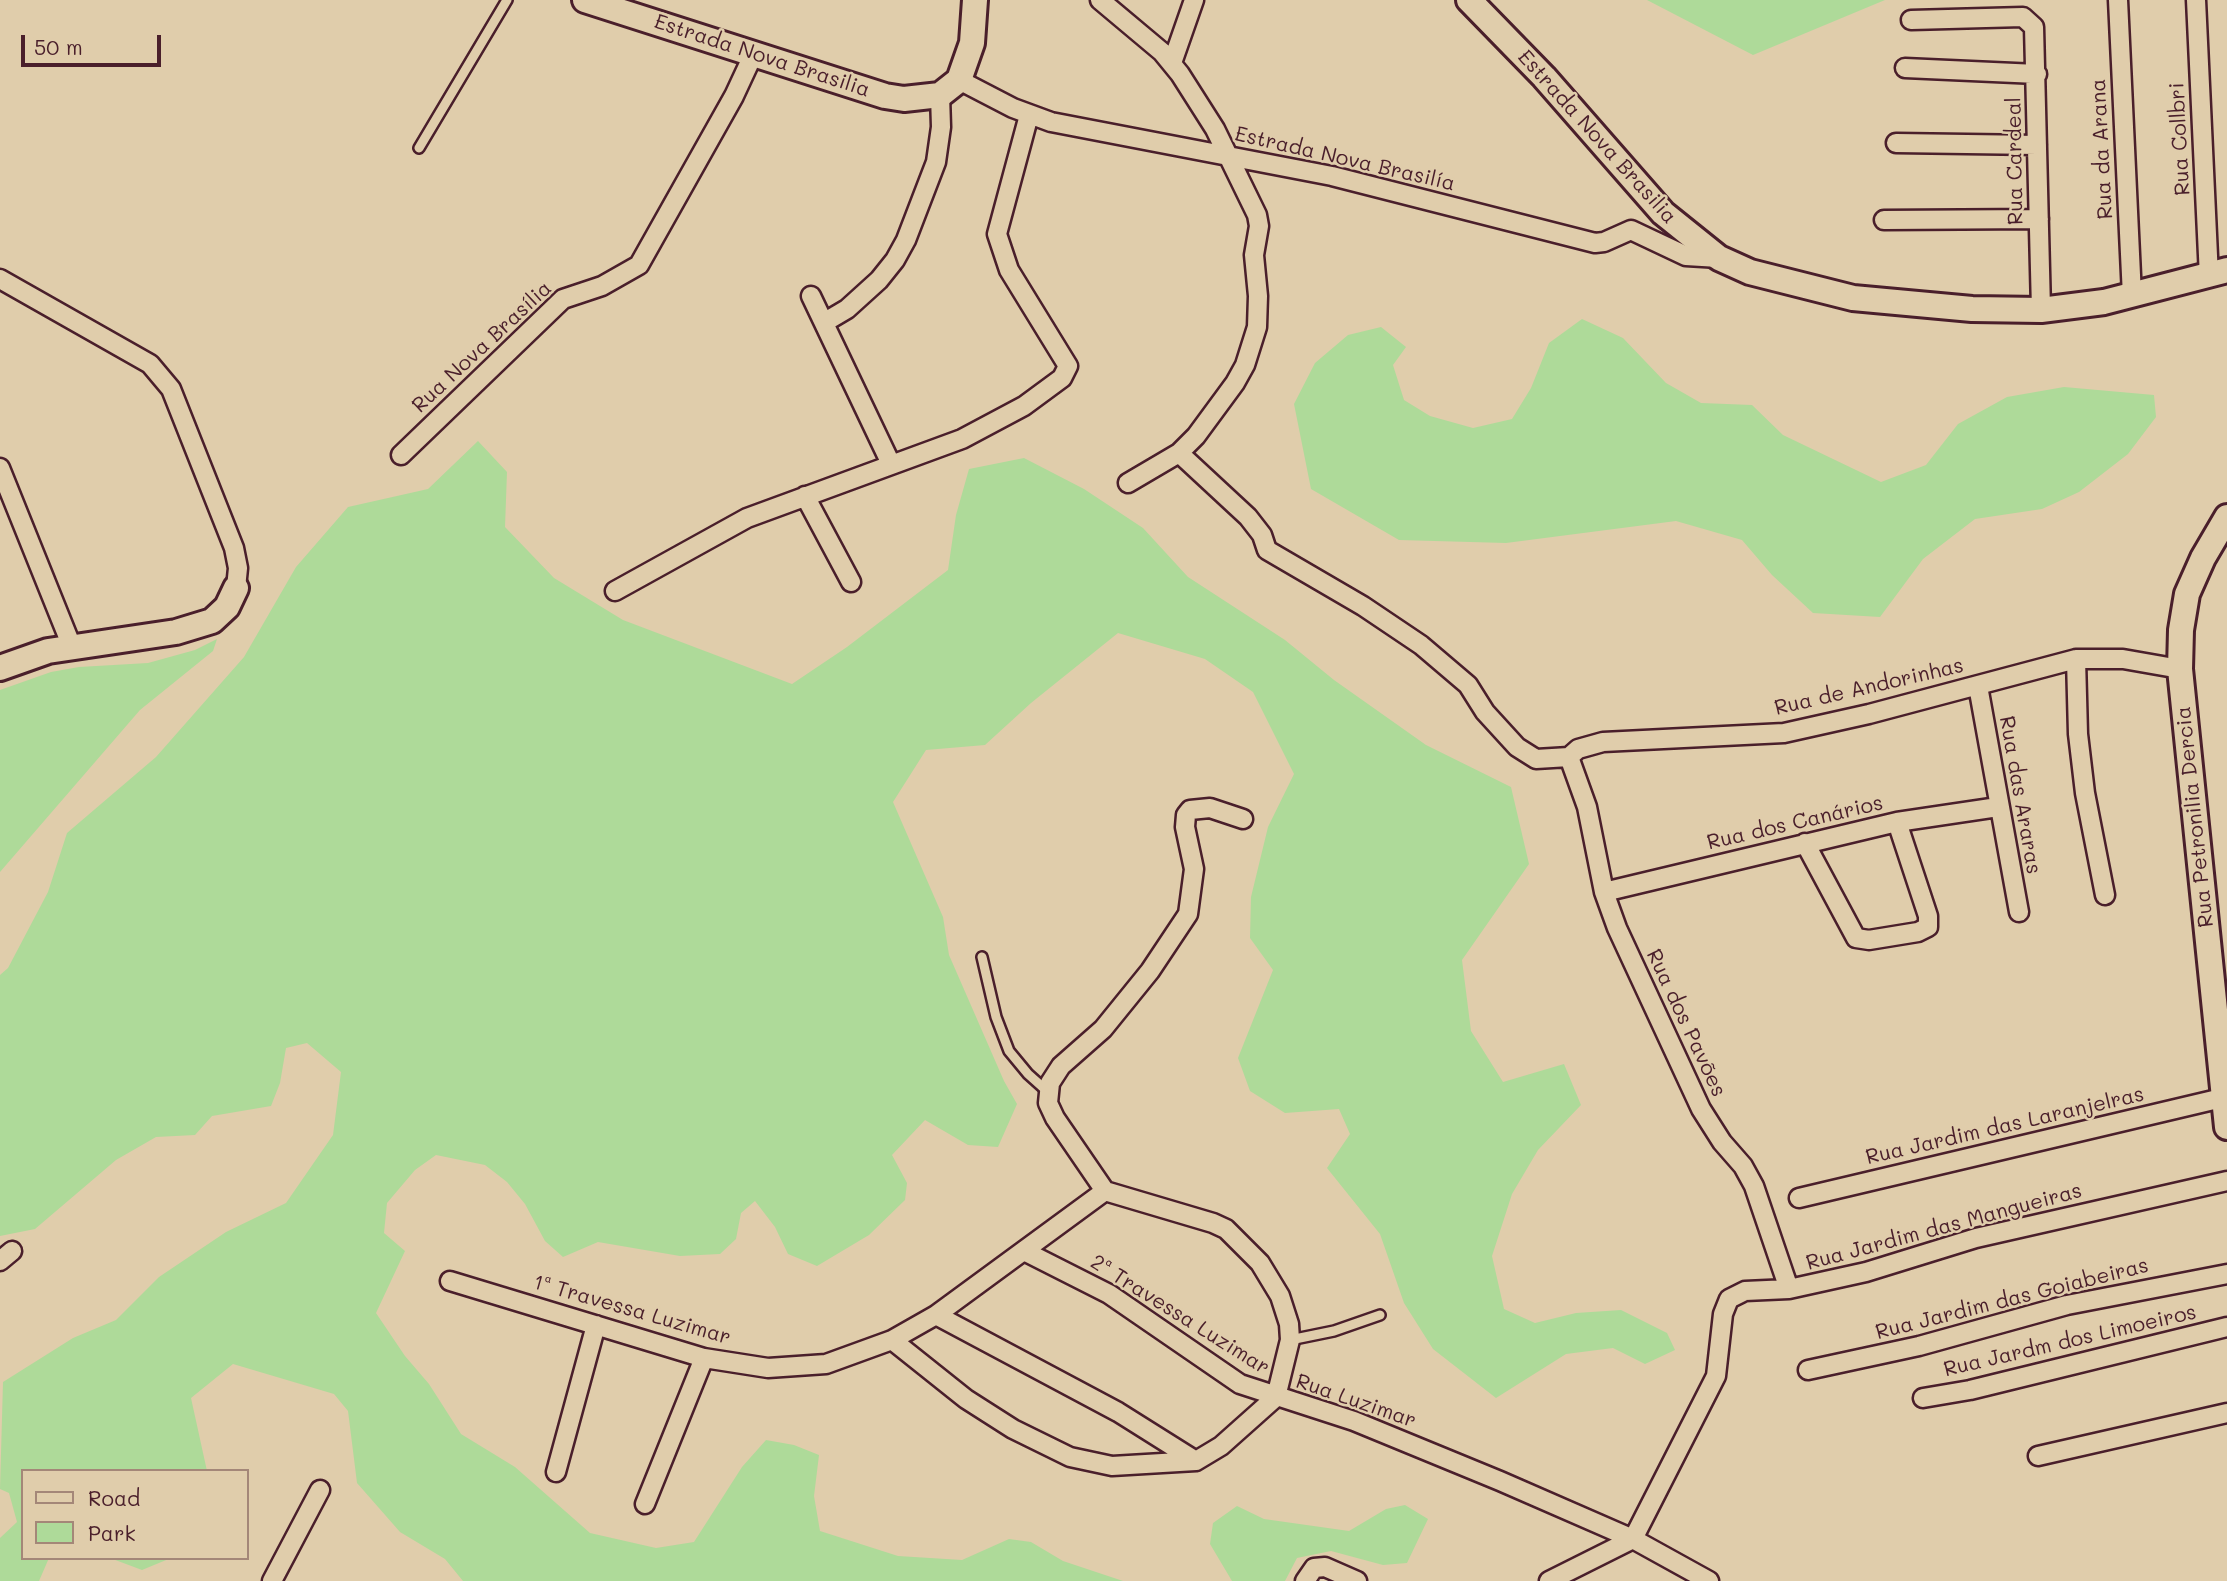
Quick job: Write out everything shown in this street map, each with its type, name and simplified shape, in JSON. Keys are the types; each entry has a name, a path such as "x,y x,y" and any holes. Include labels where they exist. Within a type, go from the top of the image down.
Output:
{"street":[{"name":"Estrada Nova Brasilia","path":"585,0 885,96 904,99 950,88"},
{"path":"825,322 847,309 879,280 901,250 936,162 950,88 972,43 975,0"},
{"path":"1100,0 1151,41 1171,63 1228,155 1259,226 1254,255 1258,296 1257,327 1253,346 1236,383 1196,436 1179,453 1128,483"},
{"path":"1171,63 1194,0"},
{"name":"Estrada Nova Brasilia","path":"1469,0 1544,76 1662,213 1720,258 1775,281 1853,299 1972,309 2041,310 2132,296 2218,273"},
{"name":"Rua da Arana","path":"2118,0 2132,296"},
{"name":"Rua Collbri","path":"2196,0 2218,273"},
{"name":"Rua Cardeal","path":"1911,20 2023,17 2034,27 2041,310"},
{"name":"Rua Nova Brasília","path":"401,455 563,299 602,286 639,265 734,96 754,53"},
{"path":"1905,68 2037,74"},
{"name":"Estrada Nova Brasilía","path":"950,88 1029,115 1332,176 1595,243 1604,242 1631,230 1686,256 1720,258"},
{"path":"615,591 747,518 962,439 1024,406 1050,389 1067,372 1064,359 1009,270 997,234 1029,115"},
{"path":"1896,143 2037,145"},
{"path":"1884,219 2039,219"},
{"path":"0,279 150,364 171,388 234,548 238,568 236,587 227,607 212,621 176,632 48,651 0,668"},
{"path":"811,296 891,464"},
{"path":"1179,453 1248,517 1262,535 1267,550 1363,606 1422,645 1468,685 1485,712 1517,747 1536,759 1569,757"},
{"path":"0,468 72,648"},
{"path":"805,496 851,582"},
{"name":"Rua Petronilia Dercia","path":"2227,517 2203,558 2188,594 2181,629 2180,668 2227,1127"},
{"path":"2076,659 2078,734 2085,793 2105,895"},
{"name":"Rua de Andorinhas","path":"1569,757 1578,750 1603,742 1784,733 2076,659 2123,659 2180,668"},
{"name":"Rua das Araras","path":"1978,685 2019,912"},
{"name":"Rua dos Pavões","path":"1569,757 1591,823 1604,892 1640,981 1701,1109 1722,1142 1743,1166 1754,1186 1792,1289"},
{"name":"Rua dos Canários","path":"1604,892 1898,822 1998,807"},
{"path":"1242,820 1210,808 1190,810 1186,815 1185,827 1194,869 1188,914 1150,971 1103,1029 1061,1066 1047,1091 1048,1103 1063,1133 1105,1191 1198,1218 1226,1229 1260,1263 1287,1311 1290,1340 1276,1398"},
{"path":"1805,843 1856,938 1869,940 1918,932 1928,927 1928,916 1898,822"},
{"name":"Rua Jardim das Laranjelras","path":"1799,1198 2222,1098"},
{"name":"Rua Jardim das Mangueiras","path":"1633,1539 1716,1376 1723,1314 1729,1298 1745,1291 1792,1289 1908,1261 1976,1238 2227,1181"},
{"name":"1ª Travessa Luzimar","path":"450,1281 704,1358 768,1368 795,1369 826,1364 892,1340 936,1315 1105,1191"},
{"name":"2ª Travessa Luzimar","path":"1024,1251 1109,1294 1240,1384 1276,1398"},
{"name":"Rua Jardim das Goiabeiras","path":"1808,1370 1919,1346 2067,1305 2227,1274"},
{"path":"936,1315 1118,1412 1196,1461"},
{"path":"556,1472 596,1325"},
{"name":"Rua Jardm dos Limoeiros","path":"1923,1398 1970,1390 2227,1327"},
{"name":"Rua Luzimar","path":"892,1340 965,1399 1033,1441 1070,1457 1112,1466 1196,1461 1221,1446 1276,1398 1372,1428 1633,1539 1709,1581"},
{"path":"645,1504 704,1358"},
{"path":"2038,1456 2227,1413"},
{"path":"272,1581 320,1490"},
{"path":"1549,1581 1633,1539"},
{"path":"1305,1581 1314,1568 1325,1567 1357,1581"}],"lane":[{"path":"419,148 508,0"},
{"path":"982,957 996,1017 1009,1051 1047,1091"},
{"path":"1290,1340 1334,1331 1380,1315"}],"green space":[{"path":"1647,0 1885,0 1753,55"},
{"path":"1582,319 1623,338 1666,383 1701,403 1752,405 1783,435 1881,482 1926,465 1958,424 2007,397 2064,387 2154,395 2156,417 2128,454 2079,492 2042,509 1975,519 1923,559 1880,617 1813,613 1772,575 1742,540 1676,521 1506,543 1399,540 1311,489 1294,404 1315,363 1348,335 1381,327 1406,347 1393,365 1404,400 1430,416 1473,428 1512,419 1531,388 1549,343"},
{"path":"478,441 507,472 505,527 554,578 623,620 792,684 847,647 948,570 956,515 969,469 1024,458 1084,489 1143,528 1188,577 1285,640 1334,680 1426,745 1511,787 1529,864 1462,960 1471,1031 1503,1082 1564,1064 1581,1105 1538,1150 1512,1194 1492,1256 1504,1309 1535,1323 1576,1313 1621,1310 1667,1333 1675,1350 1645,1364 1613,1348 1566,1354 1496,1398 1433,1349 1404,1303 1380,1234 1327,1168 1350,1134 1339,1109 1285,1113 1250,1091 1238,1058 1273,970 1250,938 1251,897 1268,827 1294,774 1253,692 1205,659 1118,633 1031,703 985,745 926,750 893,802 943,917 949,955 1004,1081 1017,1104 998,1147 968,1145 925,1120 892,1155 907,1183 905,1200 869,1235 817,1266 788,1254 775,1227 755,1201 741,1213 736,1239 720,1254 680,1256 598,1242 563,1257 545,1241 525,1204 507,1182 485,1165 436,1155 415,1170 387,1203 384,1233 405,1251 376,1313 405,1356 429,1384 461,1434 515,1467 590,1533 656,1548 694,1542 742,1467 766,1440 794,1445 819,1455 814,1496 820,1531 898,1556 962,1560 1009,1539 1031,1542 1063,1561 1123,1581 463,1581 445,1559 400,1532 357,1483 348,1411 334,1394 233,1364 191,1398 207,1469 21,1469 21,1560 48,1560 39,1581 0,1581 0,1538 17,1522 9,1493 0,1489 3,1382 73,1338 116,1320 159,1277 226,1232 286,1203 333,1135 341,1072 307,1043 286,1048 280,1083 271,1106 212,1116 195,1135 156,1137 116,1160 35,1229 0,1236 0,975 8,968 48,892 67,833 156,757 244,657 296,567 348,507 428,489"},
{"path":"217,639 213,651 140,710 0,872 0,690 51,672 79,667 148,663 195,650"},
{"path":"1405,1505 1428,1519 1407,1563 1383,1565 1331,1551 1297,1558 1285,1581 1232,1581 1210,1544 1213,1523 1237,1506 1264,1519 1349,1531 1386,1509"},
{"path":"115,1560 166,1560 142,1570"}]}
